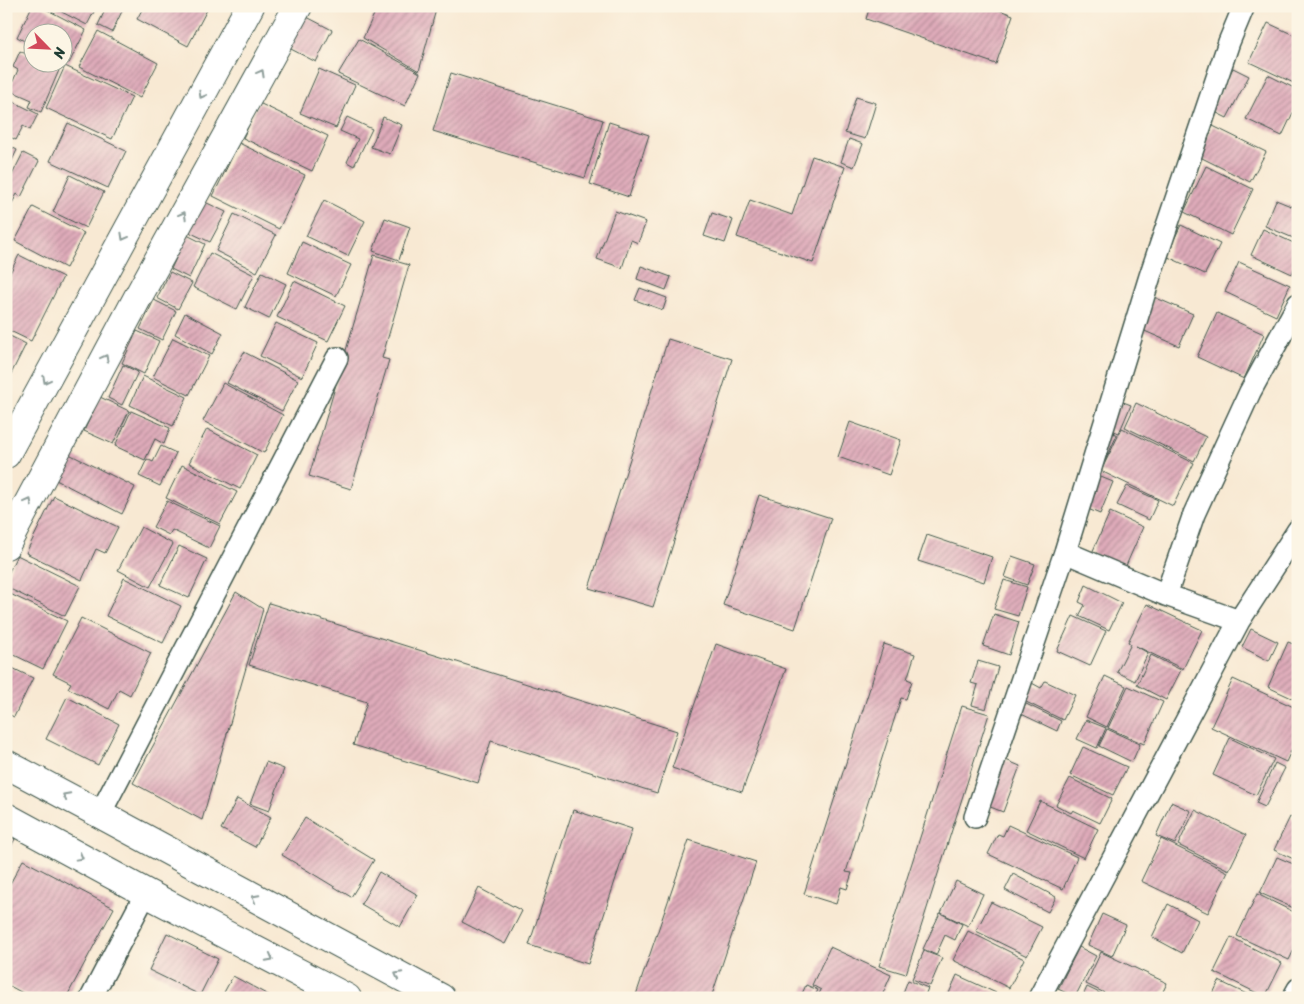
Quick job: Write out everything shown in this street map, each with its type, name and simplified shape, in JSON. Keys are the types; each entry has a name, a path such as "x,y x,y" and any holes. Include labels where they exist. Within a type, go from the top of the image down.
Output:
{"main road":[{"path":"6,454 250,6"},
{"path":"6,545 144,287 298,6"},
{"path":"6,764 441,998"},
{"path":"6,817 345,997"}],"street":[{"path":"975,817 1065,552 1150,276 1229,42 1244,6"},
{"path":"1166,594 1194,514 1250,392 1298,304"},
{"path":"100,814 337,358"},
{"path":"1039,998 1239,621 1298,530"},
{"path":"1065,552 1166,594 1239,621"},
{"path":"91,998 146,893"},
{"path":"1293,998 1298,989"}],"building":[{"path":"32,6 40,6 71,22 24,22"},
{"path":"50,6 97,6 87,25"},
{"path":"107,6 124,7 112,32 98,25"},
{"path":"144,6 209,6 188,46 137,19"},
{"path":"378,6 437,6 419,71 363,38"},
{"path":"870,6 988,6 1013,15 996,64 866,19"},
{"path":"303,15 332,30 316,62 287,47"},
{"path":"72,23 86,30 72,57"},
{"path":"1268,23 1298,37 1298,85 1249,62"},
{"path":"22,27 22,40 17,37"},
{"path":"98,31 158,63 140,98 79,67"},
{"path":"359,39 420,73 405,106 338,74"},
{"path":"20,51 22,52 22,72 58,72 41,112 29,107 32,100 9,90 18,70 13,67"},
{"path":"1233,68 1249,76 1227,118 1211,110"},
{"path":"72,69 132,97 112,139 46,108 62,72 72,72"},
{"path":"319,69 355,85 336,128 300,113"},
{"path":"451,73 603,120 585,178 433,131"},
{"path":"1268,75 1298,90 1298,102 1282,136 1246,119"},
{"path":"856,97 876,103 865,139 845,133"},
{"path":"6,98 38,114 30,130 23,126 16,140 6,135"},
{"path":"259,103 328,136 312,171 243,138"},
{"path":"347,117 372,129 354,166 347,162 358,139 340,131"},
{"path":"383,117 402,125 390,154 371,147"},
{"path":"609,122 649,135 629,197 590,184"},
{"path":"68,123 126,151 108,188 50,161"},
{"path":"1213,126 1266,152 1250,182 1198,156"},
{"path":"849,139 863,144 854,167 841,162"},
{"path":"239,143 305,175 279,229 213,196"},
{"path":"6,144 17,150 6,173"},
{"path":"23,153 39,161 21,197 17,194 8,211 6,210 6,187"},
{"path":"812,156 845,167 813,263 737,237 750,200 792,215"},
{"path":"1206,166 1253,189 1231,235 1184,212"},
{"path":"70,175 104,192 86,228 53,212"},
{"path":"324,200 365,221 348,256 306,236"},
{"path":"1276,200 1298,209 1298,240 1265,226"},
{"path":"205,202 226,212 210,242 189,232"},
{"path":"33,207 84,233 66,268 15,241"},
{"path":"615,211 646,222 638,243 631,240 622,268 597,259"},
{"path":"712,213 733,220 725,243 704,236"},
{"path":"234,214 276,235 257,272 216,251"},
{"path":"385,218 410,227 399,260 373,251"},
{"path":"1181,225 1220,244 1205,274 1166,256"},
{"path":"1263,229 1298,245 1298,260 1292,274 1251,255"},
{"path":"187,235 205,244 189,278 171,269"},
{"path":"302,242 351,265 336,296 288,273"},
{"path":"210,253 254,275 237,309 193,287"},
{"path":"19,255 63,277 31,341 6,329 6,281"},
{"path":"374,255 409,265 382,358 389,360 351,489 309,476"},
{"path":"1239,262 1290,285 1276,316 1225,292"},
{"path":"641,266 671,277 666,290 637,279"},
{"path":"170,272 192,283 178,309 157,298"},
{"path":"262,272 286,284 269,319 245,307"},
{"path":"294,281 345,306 328,341 277,317"},
{"path":"640,288 667,298 663,310 635,300"},
{"path":"1154,297 1193,314 1179,346 1140,329"},
{"path":"154,300 176,311 162,340 140,329"},
{"path":"185,313 223,333 212,354 175,334"},
{"path":"1217,313 1264,334 1244,379 1197,357"},
{"path":"276,323 318,343 302,377 260,356"},
{"path":"137,331 159,341 144,374 122,363"},
{"path":"6,334 26,344 6,384"},
{"path":"173,338 209,356 189,395 153,377"},
{"path":"668,339 732,359 653,607 589,588"},
{"path":"244,352 298,380 282,411 227,383"},
{"path":"123,365 138,372 122,405 108,398"},
{"path":"143,376 187,397 173,426 130,405"},
{"path":"223,383 283,415 264,453 203,421"},
{"path":"100,397 129,411 113,444 84,431"},
{"path":"1118,400 1131,405 1119,433 1106,428"},
{"path":"1136,403 1206,437 1194,461 1125,427"},
{"path":"131,411 170,428 164,444 155,439 145,460 115,446"},
{"path":"850,422 901,440 889,475 838,457"},
{"path":"1122,428 1194,463 1173,506 1101,471"},
{"path":"207,429 257,455 240,489 189,463"},
{"path":"1107,430 1117,435 1105,461 1095,456"},
{"path":"161,446 176,453 160,486 139,476 147,459 153,462"},
{"path":"69,454 135,487 122,514 56,480"},
{"path":"182,465 237,492 220,524 166,498"},
{"path":"1096,475 1113,482 1100,514 1083,507"},
{"path":"1127,486 1158,500 1149,520 1117,505"},
{"path":"759,495 831,518 795,629 723,605"},
{"path":"54,496 118,527 105,553 96,549 82,580 26,553"},
{"path":"167,501 220,526 209,548 172,530 169,535 153,527"},
{"path":"1110,512 1143,527 1125,568 1092,553"},
{"path":"141,527 173,544 150,587 118,570"},
{"path":"927,535 992,557 984,582 918,561"},
{"path":"179,546 207,559 189,598 160,585"},
{"path":"17,555 80,586 65,616 6,587 6,578"},
{"path":"1012,556 1035,564 1027,585 1005,577"},
{"path":"124,578 181,606 163,643 106,616"},
{"path":"1004,580 1027,587 1018,616 994,609"},
{"path":"1086,585 1122,603 1109,630 1079,616 1085,605 1079,602"},
{"path":"6,592 67,621 43,669 6,651"},
{"path":"236,592 263,609 202,820 133,783"},
{"path":"269,603 677,731 657,793 491,741 478,783 353,745 367,702 249,665"},
{"path":"1147,604 1202,630 1183,669 1136,646 1148,653 1135,681 1117,672 1131,644 1128,642"},
{"path":"994,614 1019,622 1009,655 983,646"},
{"path":"1073,616 1106,631 1090,666 1057,651"},
{"path":"81,618 151,653 130,695 119,689 109,709 68,688 71,683 53,674"},
{"path":"1251,629 1278,642 1269,661 1242,647"},
{"path":"1288,642 1298,646 1298,701 1268,687"},
{"path":"716,644 786,669 742,792 672,768"},
{"path":"884,644 915,654 907,679 912,681 906,699 901,698 846,872 852,873 847,889 841,887 836,904 804,894"},
{"path":"1151,655 1181,670 1166,700 1137,685"},
{"path":"978,661 998,667 986,709 972,705 978,685 971,683"},
{"path":"6,665 33,678 14,717 6,713"},
{"path":"1105,676 1126,686 1107,727 1086,717"},
{"path":"1233,679 1298,709 1298,736 1286,762 1211,727"},
{"path":"1045,681 1075,695 1063,720 1022,700 1030,682 1041,688"},
{"path":"1128,686 1163,702 1144,744 1108,728"},
{"path":"67,697 119,724 98,765 46,739"},
{"path":"1022,702 1061,721 1057,731 1017,712"},
{"path":"962,706 989,714 906,974 879,966"},
{"path":"1086,720 1106,728 1097,748 1077,739"},
{"path":"1107,729 1140,744 1132,762 1099,746"},
{"path":"1230,738 1274,759 1256,795 1213,775"},
{"path":"1083,747 1127,767 1113,795 1070,775"},
{"path":"1001,758 1020,766 1003,812 983,804"},
{"path":"266,762 284,769 269,811 250,804"},
{"path":"1275,763 1285,768 1265,807 1256,803"},
{"path":"1070,778 1112,799 1100,823 1073,810 1071,813 1056,805"},
{"path":"237,799 271,817 255,847 221,829"},
{"path":"1040,801 1098,829 1084,858 1026,830"},
{"path":"1171,802 1191,811 1175,844 1156,836"},
{"path":"573,810 632,829 588,964 529,945"},
{"path":"1195,810 1246,835 1229,870 1178,845"},
{"path":"1290,817 1298,821 1298,861 1274,850"},
{"path":"305,818 374,860 351,897 282,855"},
{"path":"1008,825 1077,857 1063,889 988,854 998,834 1003,836"},
{"path":"6,835 15,839 6,855"},
{"path":"1161,839 1228,872 1208,913 1141,881"},
{"path":"689,840 756,862 711,998 635,998"},
{"path":"1277,857 1298,866 1298,910 1260,893"},
{"path":"23,860 114,908 66,998 32,998 6,984 6,891"},
{"path":"379,872 418,895 400,927 361,904"},
{"path":"1013,874 1056,897 1048,912 1005,890"},
{"path":"956,881 983,894 968,926 941,913"},
{"path":"479,888 522,911 505,944 462,922"},
{"path":"1257,894 1298,914 1298,941 1289,960 1237,936"},
{"path":"991,902 1042,927 1027,956 976,931"},
{"path":"1168,904 1198,920 1182,953 1152,937"},
{"path":"940,913 962,924 955,940 945,935 936,955 923,949"},
{"path":"1102,914 1126,925 1112,956 1088,945"},
{"path":"968,931 1024,959 1009,988 953,960"},
{"path":"167,933 218,959 200,995 149,970"},
{"path":"1231,937 1282,963 1265,997 1214,972"},
{"path":"830,947 891,975 881,998 827,998 819,994 821,990 812,985"},
{"path":"1079,947 1096,956 1075,997 1058,989"},
{"path":"924,951 942,958 930,986 912,979"},
{"path":"1101,952 1167,983 1160,998 1115,998 1086,984"},
{"path":"957,975 1007,998 947,998"},
{"path":"233,976 270,996 269,998 221,998"},
{"path":"908,980 928,988 924,998 901,998"},
{"path":"1219,981 1255,998 1211,998"},
{"path":"806,985 818,990 814,998 800,998"},
{"path":"1087,987 1110,998 1082,998"}]}
